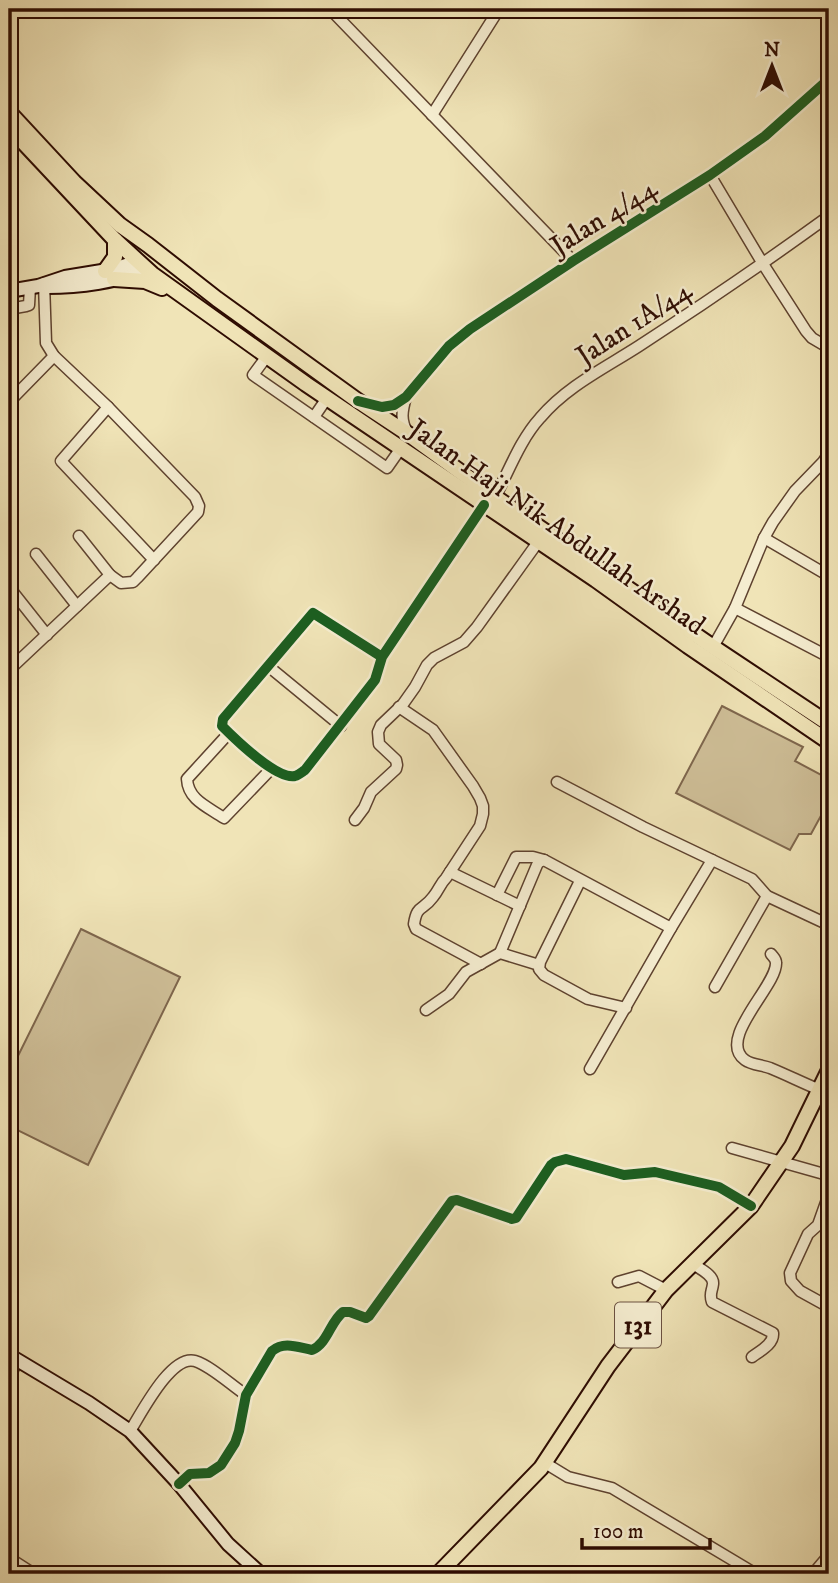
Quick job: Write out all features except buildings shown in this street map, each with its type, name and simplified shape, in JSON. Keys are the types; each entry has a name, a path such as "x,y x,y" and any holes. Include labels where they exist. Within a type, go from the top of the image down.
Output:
{"main road":[{"name":"Jalan Haji Nik Abdullah Arshad","path":"9,111 74,182 120,225 217,299 411,436 538,542 829,742"},
{"name":"Jalan Haji Nik Abdullah Arshad","path":"9,127 115,240 189,301 401,448 490,501 829,724"},
{"path":"120,225 139,248 143,263 161,265 217,299"},
{"path":"115,240 115,257 110,275 145,281 189,301"},
{"name":"131","path":"438,1574 545,1464 608,1366 666,1290 751,1206 782,1162 804,1124 829,1070"}],"street":[{"path":"330,9 573,261"},
{"path":"432,115 499,9"},
{"name":"Jalan 4/44","path":"406,397 449,346 470,330 710,175 765,136 829,79"},
{"path":"710,175 806,331 829,348"},
{"name":"Jalan 1A/44","path":"271,768 282,774 295,776 305,770 341,726 375,680 382,657 490,501 538,419 569,390 763,264 829,216"},
{"path":"9,290 39,286 65,277 132,275 143,263"},
{"path":"9,309 29,304 39,286"},
{"path":"39,286 46,343 54,356 108,407 195,497 200,506 198,512 132,582 121,583 110,575 79,536"},
{"path":"9,402 54,356"},
{"path":"267,356 253,376 387,468 401,448"},
{"path":"358,401 382,407 394,405 406,397"},
{"path":"406,397 402,419 404,428 411,436"},
{"path":"314,416 327,398"},
{"path":"108,407 61,461 154,561"},
{"path":"713,647 735,608 773,522 795,491 827,461"},
{"path":"764,538 829,576"},
{"path":"355,820 372,791 396,769 396,760 379,744 380,725 400,707 434,658 464,642 477,628 538,542"},
{"path":"36,554 77,606"},
{"path":"10,666 110,575"},
{"path":"9,587 47,635"},
{"path":"735,608 829,657"},
{"path":"229,733 187,779 187,788 193,797 224,818 271,768 222,726 223,719 313,613 382,657"},
{"path":"268,666 341,726"},
{"path":"400,707 432,730 473,786 484,814 480,826 433,898 417,912 414,925 416,929 481,964"},
{"path":"557,782 753,880 768,896 829,925"},
{"path":"497,895 516,857 533,857 544,860 671,928"},
{"path":"426,1010 449,994 466,972 500,953 538,862 544,860"},
{"path":"590,1069 712,860"},
{"path":"450,872 520,906"},
{"path":"580,881 539,965 540,971 588,999 626,1008"},
{"path":"715,987 768,896"},
{"path":"500,953 539,965"},
{"path":"771,954 776,967 743,1022 739,1053 749,1062 820,1090"},
{"path":"732,1148 829,1174"},
{"path":"179,1484 190,1474 209,1473 221,1465 235,1443 246,1395 277,1346 286,1344 312,1350 319,1347 340,1313 369,1317 452,1201 457,1200 512,1219 516,1218 548,1169 555,1161 566,1159 626,1175 656,1172 719,1187 751,1206"},
{"path":"829,1194 818,1225 808,1234 790,1273 791,1281 800,1291 829,1307"},
{"path":"693,1264 712,1277 712,1302 773,1333 772,1341 752,1357"},
{"path":"618,1282 639,1276 666,1290"},
{"path":"9,1380 13,1357 89,1402 130,1431 179,1484 228,1544 261,1574"},
{"path":"130,1431 164,1378 182,1362 194,1361 203,1365 246,1395"},
{"path":"545,1464 568,1478 612,1488 756,1574"},
{"path":"813,1574 829,1555"},
{"path":"9,1558 34,1574"}],"shaded area":[{"path":"722,706 803,747 795,761 829,779 829,801 811,834 799,834 790,850 676,793"},
{"path":"81,929 180,977 88,1165 9,1126 9,1074"}],"cycle path":[{"path":"358,401 382,407 394,405 406,397 449,346 470,329 710,175 765,136 829,79"},
{"path":"382,657 313,613 223,719 222,726 278,772 295,776 305,770 375,680 382,657 484,505"},
{"path":"179,1484 190,1474 209,1473 221,1465 235,1443 246,1395 272,1351 286,1345 312,1350 322,1343 343,1312 366,1318 369,1316 452,1201 457,1200 512,1219 516,1218 551,1165 566,1159 624,1175 655,1172 719,1187 751,1206"}]}
